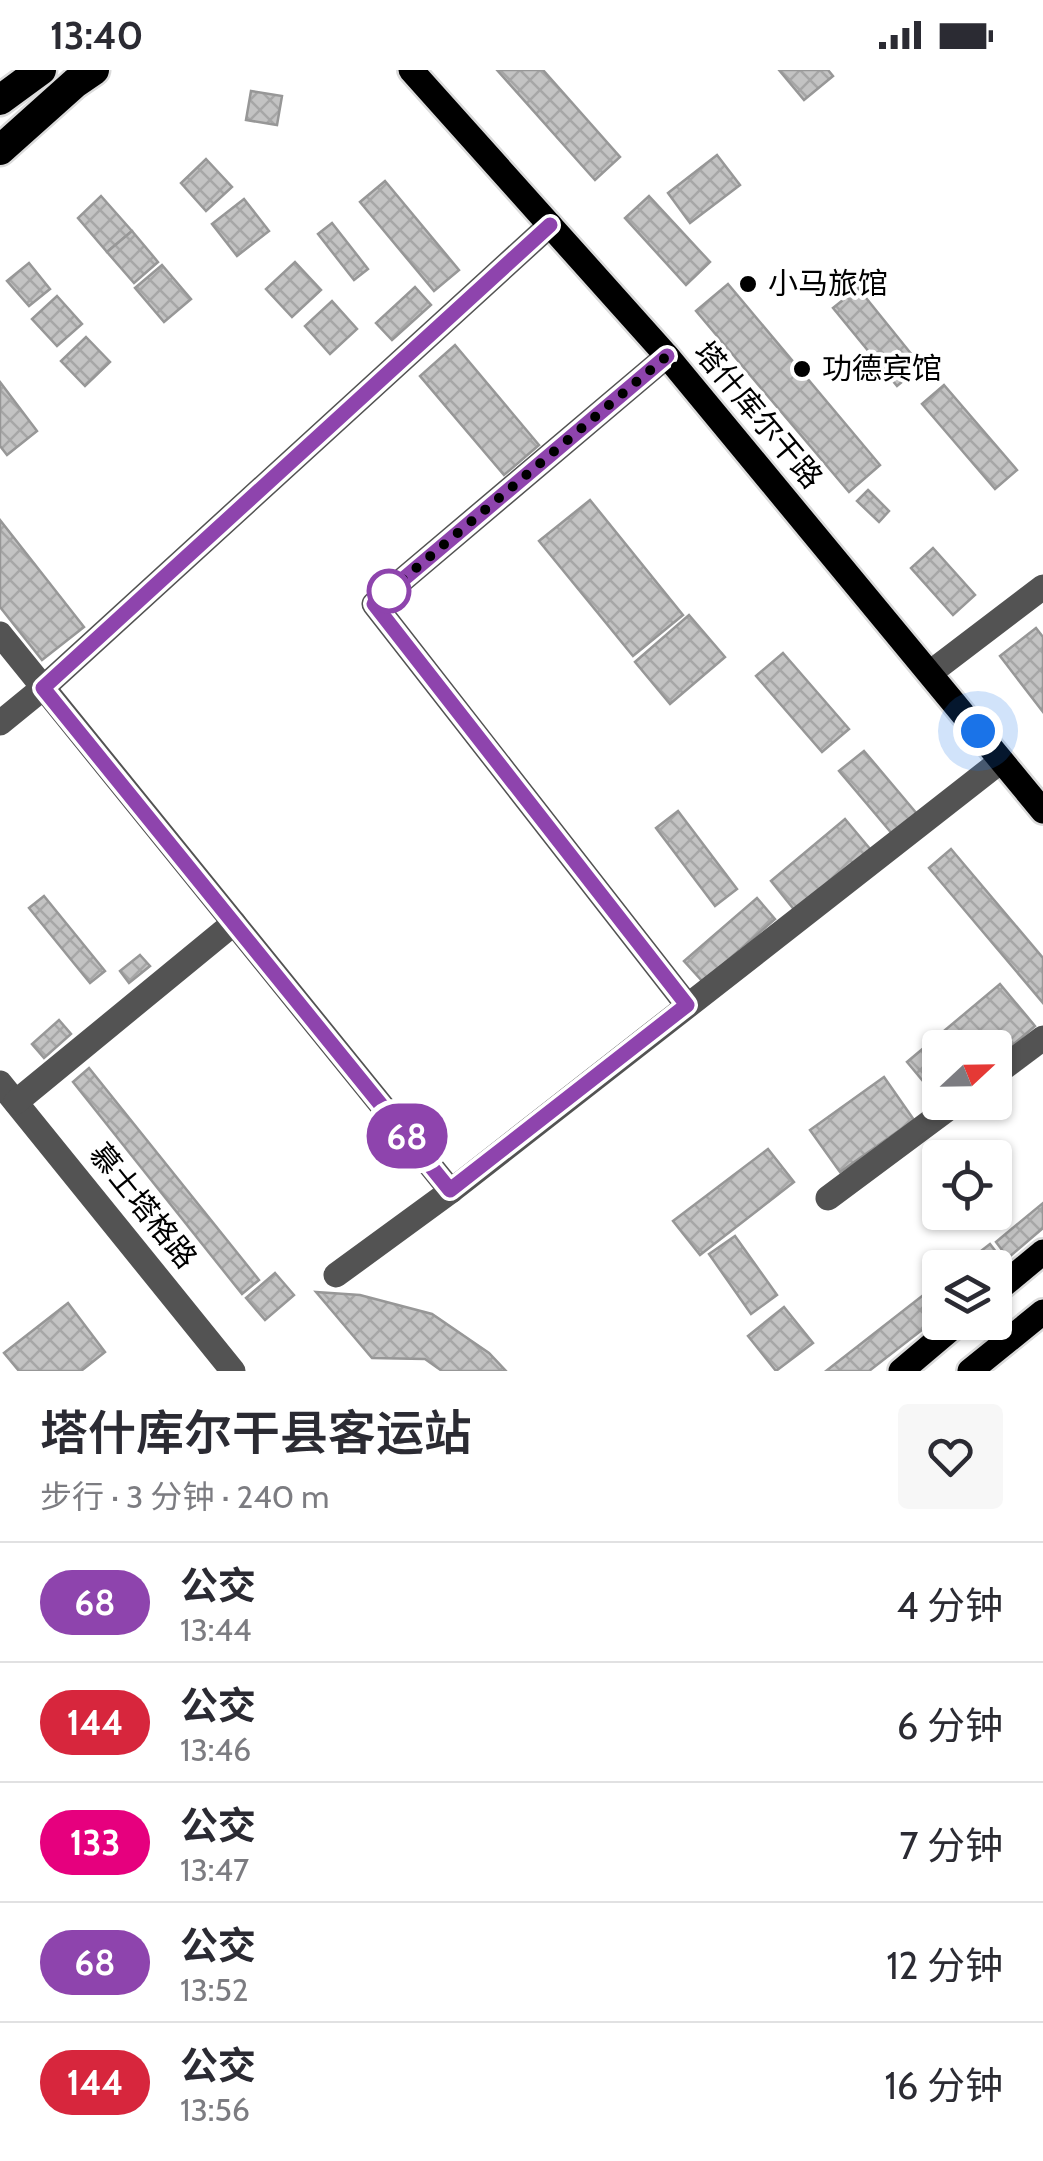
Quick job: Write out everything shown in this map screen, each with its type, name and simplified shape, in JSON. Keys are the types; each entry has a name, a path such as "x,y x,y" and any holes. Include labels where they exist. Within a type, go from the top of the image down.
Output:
{"highway":[{"path":"0,100 40,70"},
{"path":"0,150 74,83 94,70"}],"main road":[{"name":"塔什库尔干路","path":"411,70 667,356 1043,811"},
{"path":"1012,1278 1043,1252"},
{"path":"970,1371 1043,1312"},
{"path":"901,1371 938,1340"}],"street":[{"path":"0,723 550,225"},
{"path":"667,356 374,604 687,1005"},
{"path":"930,673 1043,586"},
{"path":"0,634 450,1190"},
{"path":"336,1275 1001,760"},
{"path":"8,1092 234,924"},
{"path":"1012,1061 1043,1038"},
{"name":"慕士塔格路","path":"8,1092 233,1371"},
{"path":"828,1198 932,1120"}],"building":[{"path":"497,70 543,70 620,157 595,180"},
{"path":"779,70 828,70 833,76 804,100"},
{"path":"251,91 282,96 277,125 246,120"},
{"path":"717,155 740,185 690,223 668,193"},
{"path":"206,159 232,187 206,211 181,183"},
{"path":"385,181 459,270 434,291 360,202"},
{"path":"101,196 132,231 107,252 78,218"},
{"path":"649,196 710,262 686,285 625,218"},
{"path":"244,199 269,231 237,256 212,224"},
{"path":"332,223 368,269 354,280 318,234"},
{"path":"132,231 158,262 134,283 107,252"},
{"path":"295,262 321,290 292,317 266,289"},
{"path":"29,263 50,289 29,306 7,281"},
{"path":"162,265 191,299 164,322 135,288"},
{"path":"728,284 880,465 849,492 696,311"},
{"path":"415,287 431,305 392,340 376,323"},
{"path":"858,288 921,366 897,386 833,308"},
{"path":"57,296 82,324 57,346 32,319"},
{"path":"332,301 357,329 330,354 305,326"},
{"path":"86,337 110,362 85,386 61,361"},
{"path":"455,345 539,445 504,475 420,376"},
{"path":"0,382 37,431 7,455 0,446"},
{"path":"944,385 1017,470 995,489 922,404"},
{"path":"868,490 889,511 879,522 857,501"},
{"path":"590,500 683,615 633,656 539,541"},
{"path":"0,520 84,627 42,660 0,607"},
{"path":"933,548 975,595 953,615 911,568"},
{"path":"689,615 725,657 670,704 635,662"},
{"path":"1036,628 1043,637 1043,712 1000,656"},
{"path":"783,653 849,729 822,752 756,676"},
{"path":"864,751 918,815 894,836 839,771"},
{"path":"678,811 737,889 715,906 656,828"},
{"path":"845,819 871,850 796,912 771,881"},
{"path":"951,849 1043,958 1043,1003 929,868"},
{"path":"44,896 105,971 90,983 29,908"},
{"path":"757,898 775,919 703,982 684,961"},
{"path":"140,955 150,966 129,983 120,971"},
{"path":"1000,984 1035,1026 1012,1046 1012,1030 945,1030"},
{"path":"59,1020 71,1034 44,1058 32,1044"},
{"path":"922,1049 922,1080 907,1062"},
{"path":"89,1068 259,1280 242,1294 73,1082"},
{"path":"884,1077 914,1120 840,1172 810,1130"},
{"path":"768,1149 794,1182 700,1255 673,1221"},
{"path":"1043,1203 1043,1228 1012,1255 1012,1250 1002,1250 996,1242"},
{"path":"735,1236 777,1295 751,1314 709,1254"},
{"path":"275,1273 294,1295 265,1320 246,1298"},
{"path":"316,1292 360,1295 432,1314 489,1353 506,1371 442,1371 425,1359 372,1358"},
{"path":"922,1296 922,1330 869,1371 826,1371"},
{"path":"68,1303 105,1352 81,1371 19,1371 4,1353"},
{"path":"784,1307 813,1343 776,1371 748,1336"}],"bus line":[{"name":"68","path":"550,225 43,688 450,1190 687,1005 374,604 667,356"}],"place":[{"name":"小马旅馆","path":"748,284"},
{"name":"功德宾馆","path":"802,369"}],"route":[{"path":"389,591 667,356 978,731"}]}
